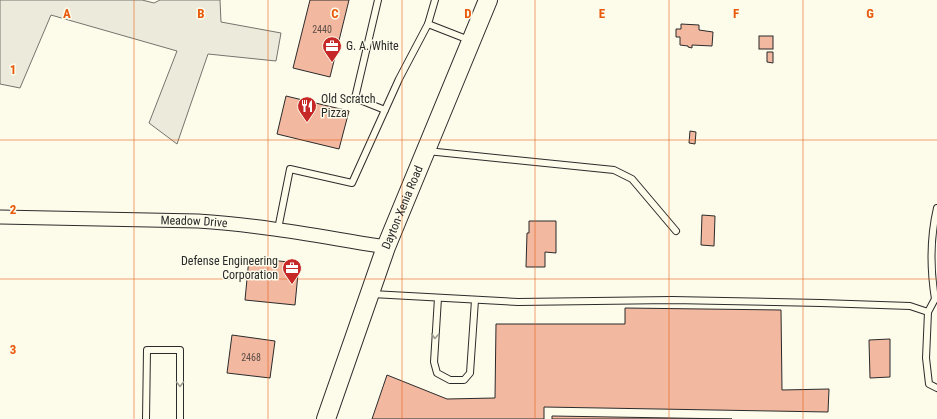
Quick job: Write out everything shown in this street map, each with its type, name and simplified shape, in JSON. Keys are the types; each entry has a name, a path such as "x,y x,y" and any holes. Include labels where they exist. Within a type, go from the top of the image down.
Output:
{"main road":[{"name":"Dayton-Xenia Road","path":"326,419 386,247 488,0"}],"street":[{"name":"Meadow Drive","path":"0,217 198,221 278,229 386,247"}],"lane":[{"path":"378,0 356,98 385,110"},
{"path":"278,229 290,169 352,183 399,79 428,24 435,0"},
{"path":"428,24 471,41"},
{"path":"426,151 614,170 632,179 676,231"},
{"path":"937,208 933,227 931,274 936,299 928,312 926,358 929,384 937,388"},
{"path":"370,294 518,302 672,300 821,303 910,306 928,312"},
{"path":"438,298 434,362 437,373 450,380 464,380 470,373 475,300"},
{"path":"146,419 146,350 180,350 180,419"}],"shaded area":[{"path":"0,0 142,0 154,3 160,0 220,0 221,22 281,33 276,61 208,54 177,144 149,123 177,51 51,15 20,88 0,84"}],"building":[{"path":"310,0 349,0 330,77 293,68"},
{"path":"681,24 699,25 699,30 713,32 712,46 692,45 692,48 680,45 680,37 676,37 676,29 681,29"},
{"path":"759,36 773,36 773,49 759,49"},
{"path":"767,52 773,52 773,63 767,62"},
{"path":"286,96 349,111 339,149 277,134"},
{"path":"690,131 696,132 695,144 689,143"},
{"path":"702,215 715,216 714,246 701,245"},
{"path":"529,221 556,221 556,253 545,252 545,267 526,267 527,233 529,233"},
{"path":"249,258 299,263 295,305 245,300"},
{"path":"625,308 781,310 782,390 829,389 828,412 544,407 544,419 372,419 387,375 447,399 495,398 496,324 625,324"},
{"path":"232,335 275,341 270,378 227,373"},
{"path":"890,339 890,377 870,378 869,340"},
{"path":"552,416 732,419 552,419"}],"place":[{"name":"G. A. White","path":"332,63"},
{"name":"Old Scratch Pizza","path":"307,123"},
{"name":"Defense Engineering Corporation","path":"292,285"}]}
